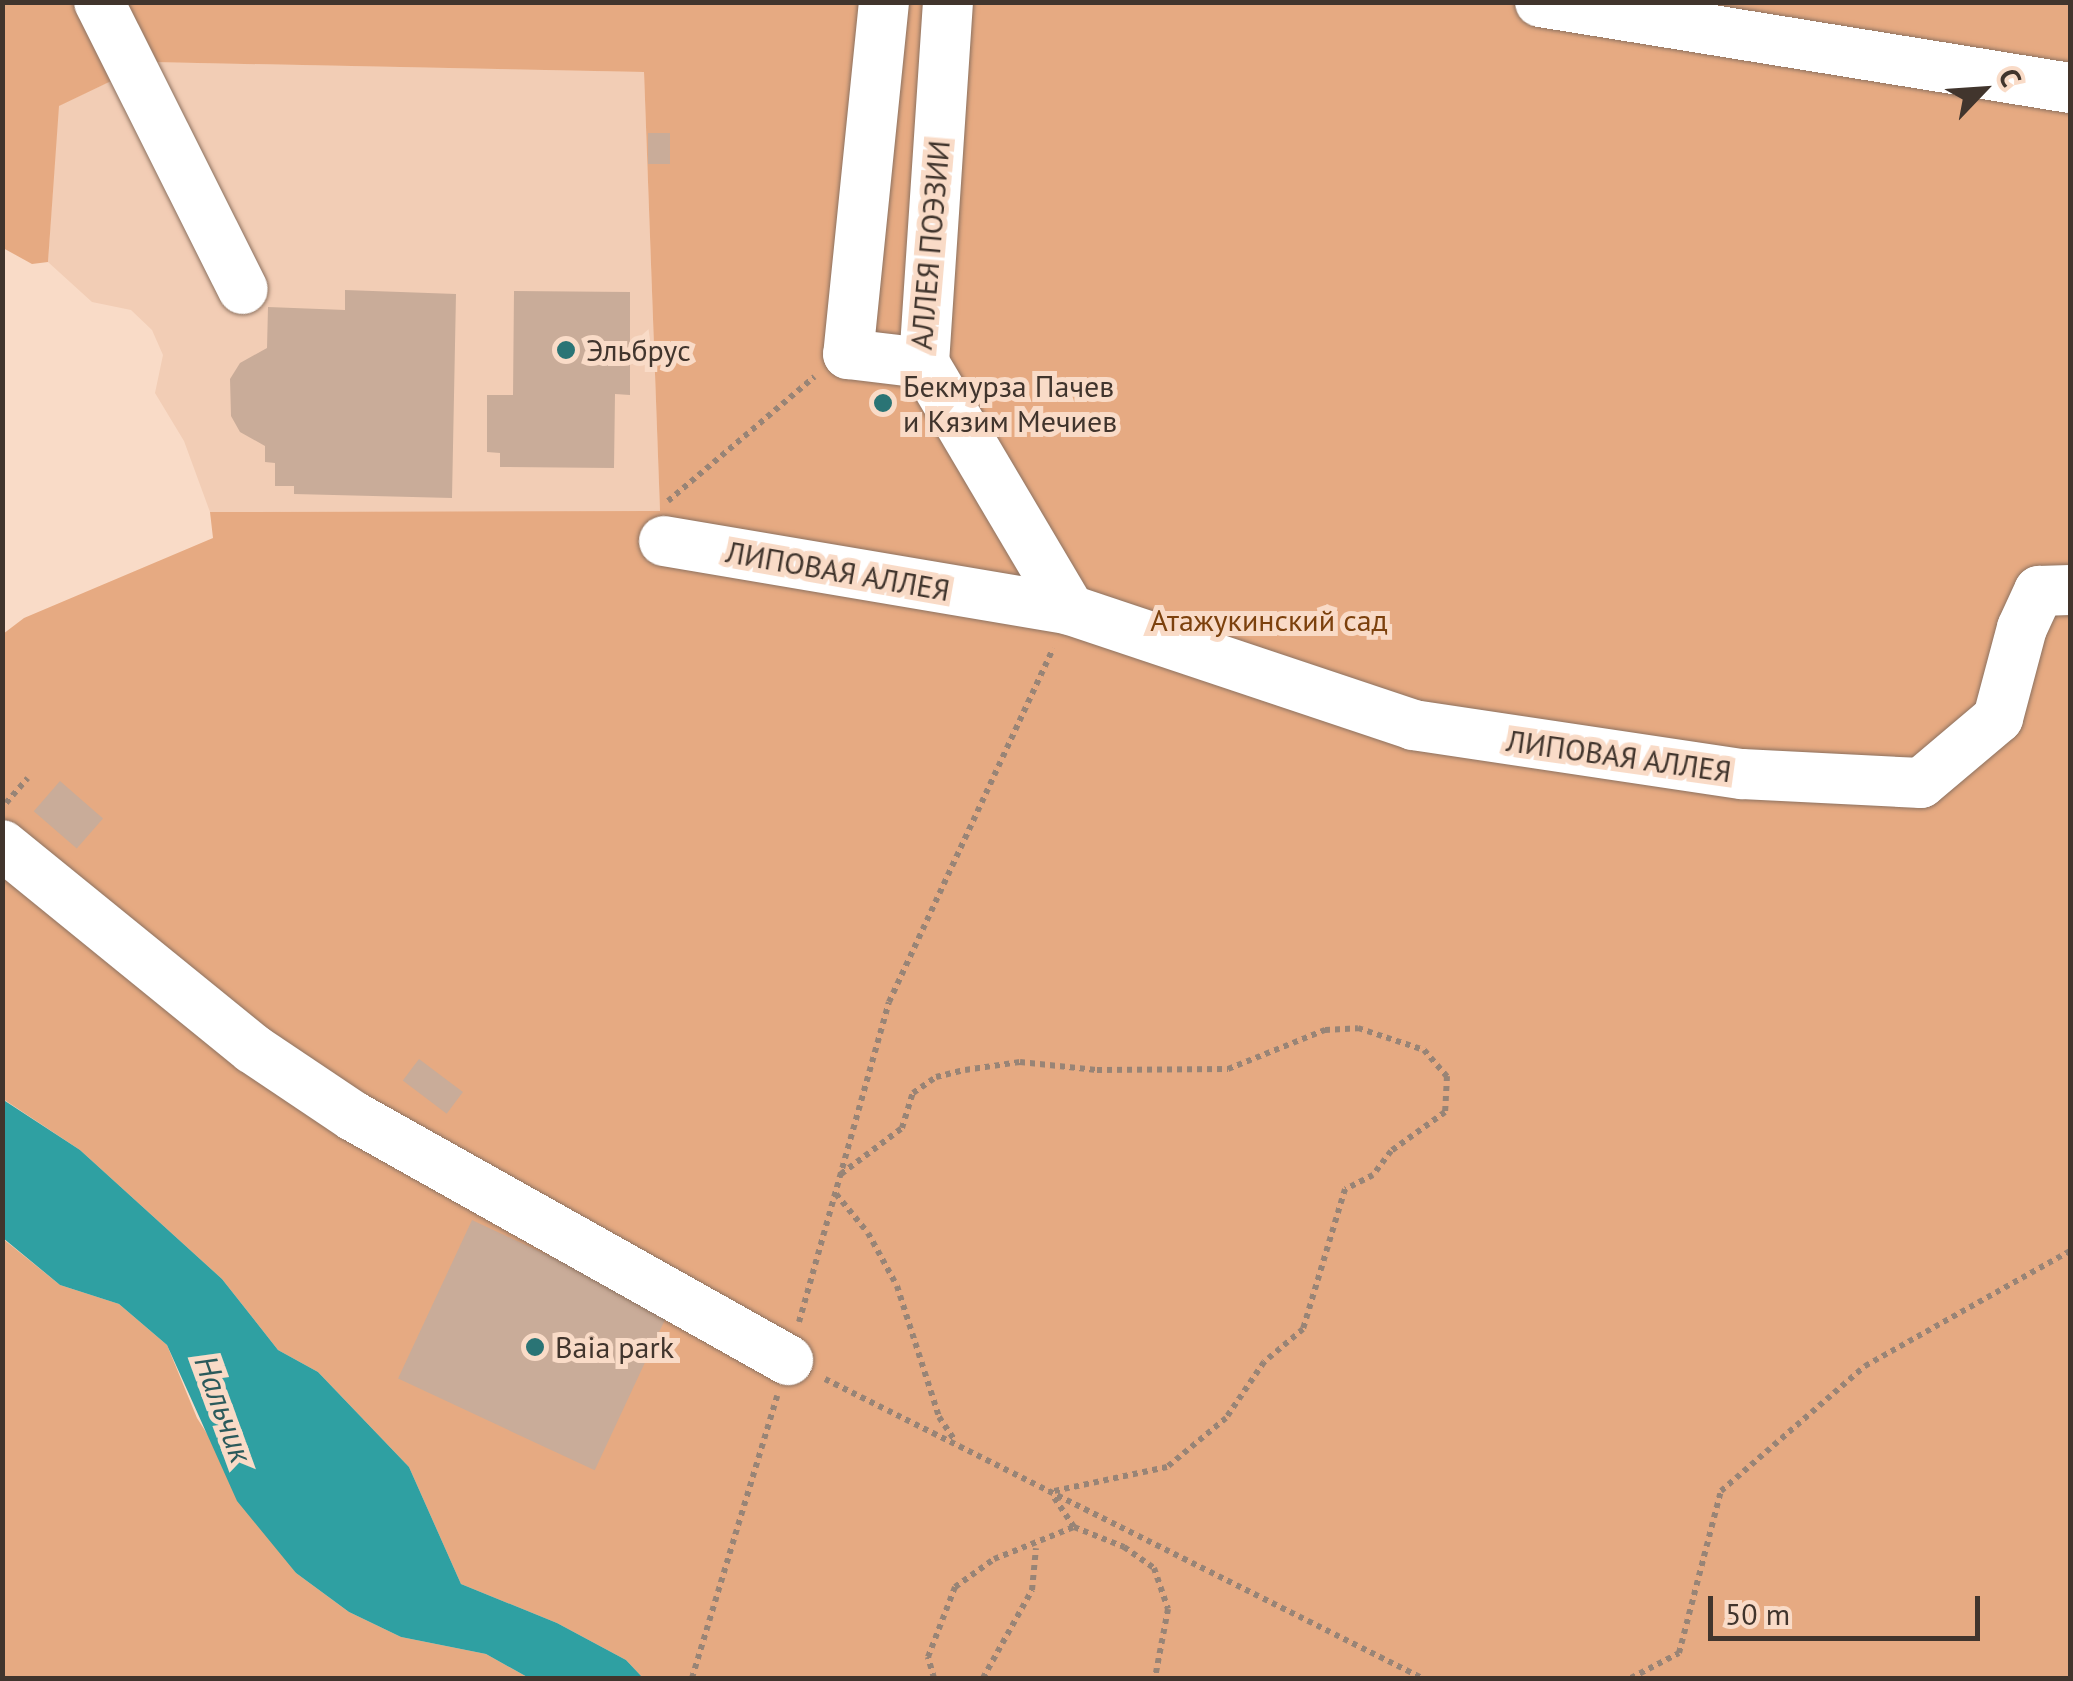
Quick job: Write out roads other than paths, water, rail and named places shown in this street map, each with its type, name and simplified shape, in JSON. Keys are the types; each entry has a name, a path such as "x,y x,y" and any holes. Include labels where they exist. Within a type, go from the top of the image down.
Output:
{"street":[{"path":"100,2 243,289"},
{"name":"АЛЛЕЯ ПОЭЗИИ","path":"884,2 848,354 924,362 948,2"},
{"path":"1540,2 2070,88"},
{"path":"924,362 1070,610"},
{"name":"ЛИПОВАЯ АЛЛЕЯ","path":"664,541 1070,610 1413,725 1742,774 1920,783 1998,718 2022,628 2040,591 2070,590"},
{"path":"8,859 253,1049 353,1116 788,1360"}],"water":[{"name":"Нальчик","path":"2,1099 80,1150 222,1279 278,1350 318,1372 409,1467 461,1584 557,1623 626,1660 643,1678 529,1678 486,1654 401,1637 349,1612 296,1573 237,1501 167,1345 119,1304 60,1285 3,1238"}],"place":[{"name":"Эльбрус","path":"566,350"},
{"name":"Бекмурза Пачев и Кязим Мечиев","path":"883,403"},
{"name":"Baia park","path":"535,1347"}],"park label":[{"name":"Атажукинский сад","path":"1269,620"}]}
